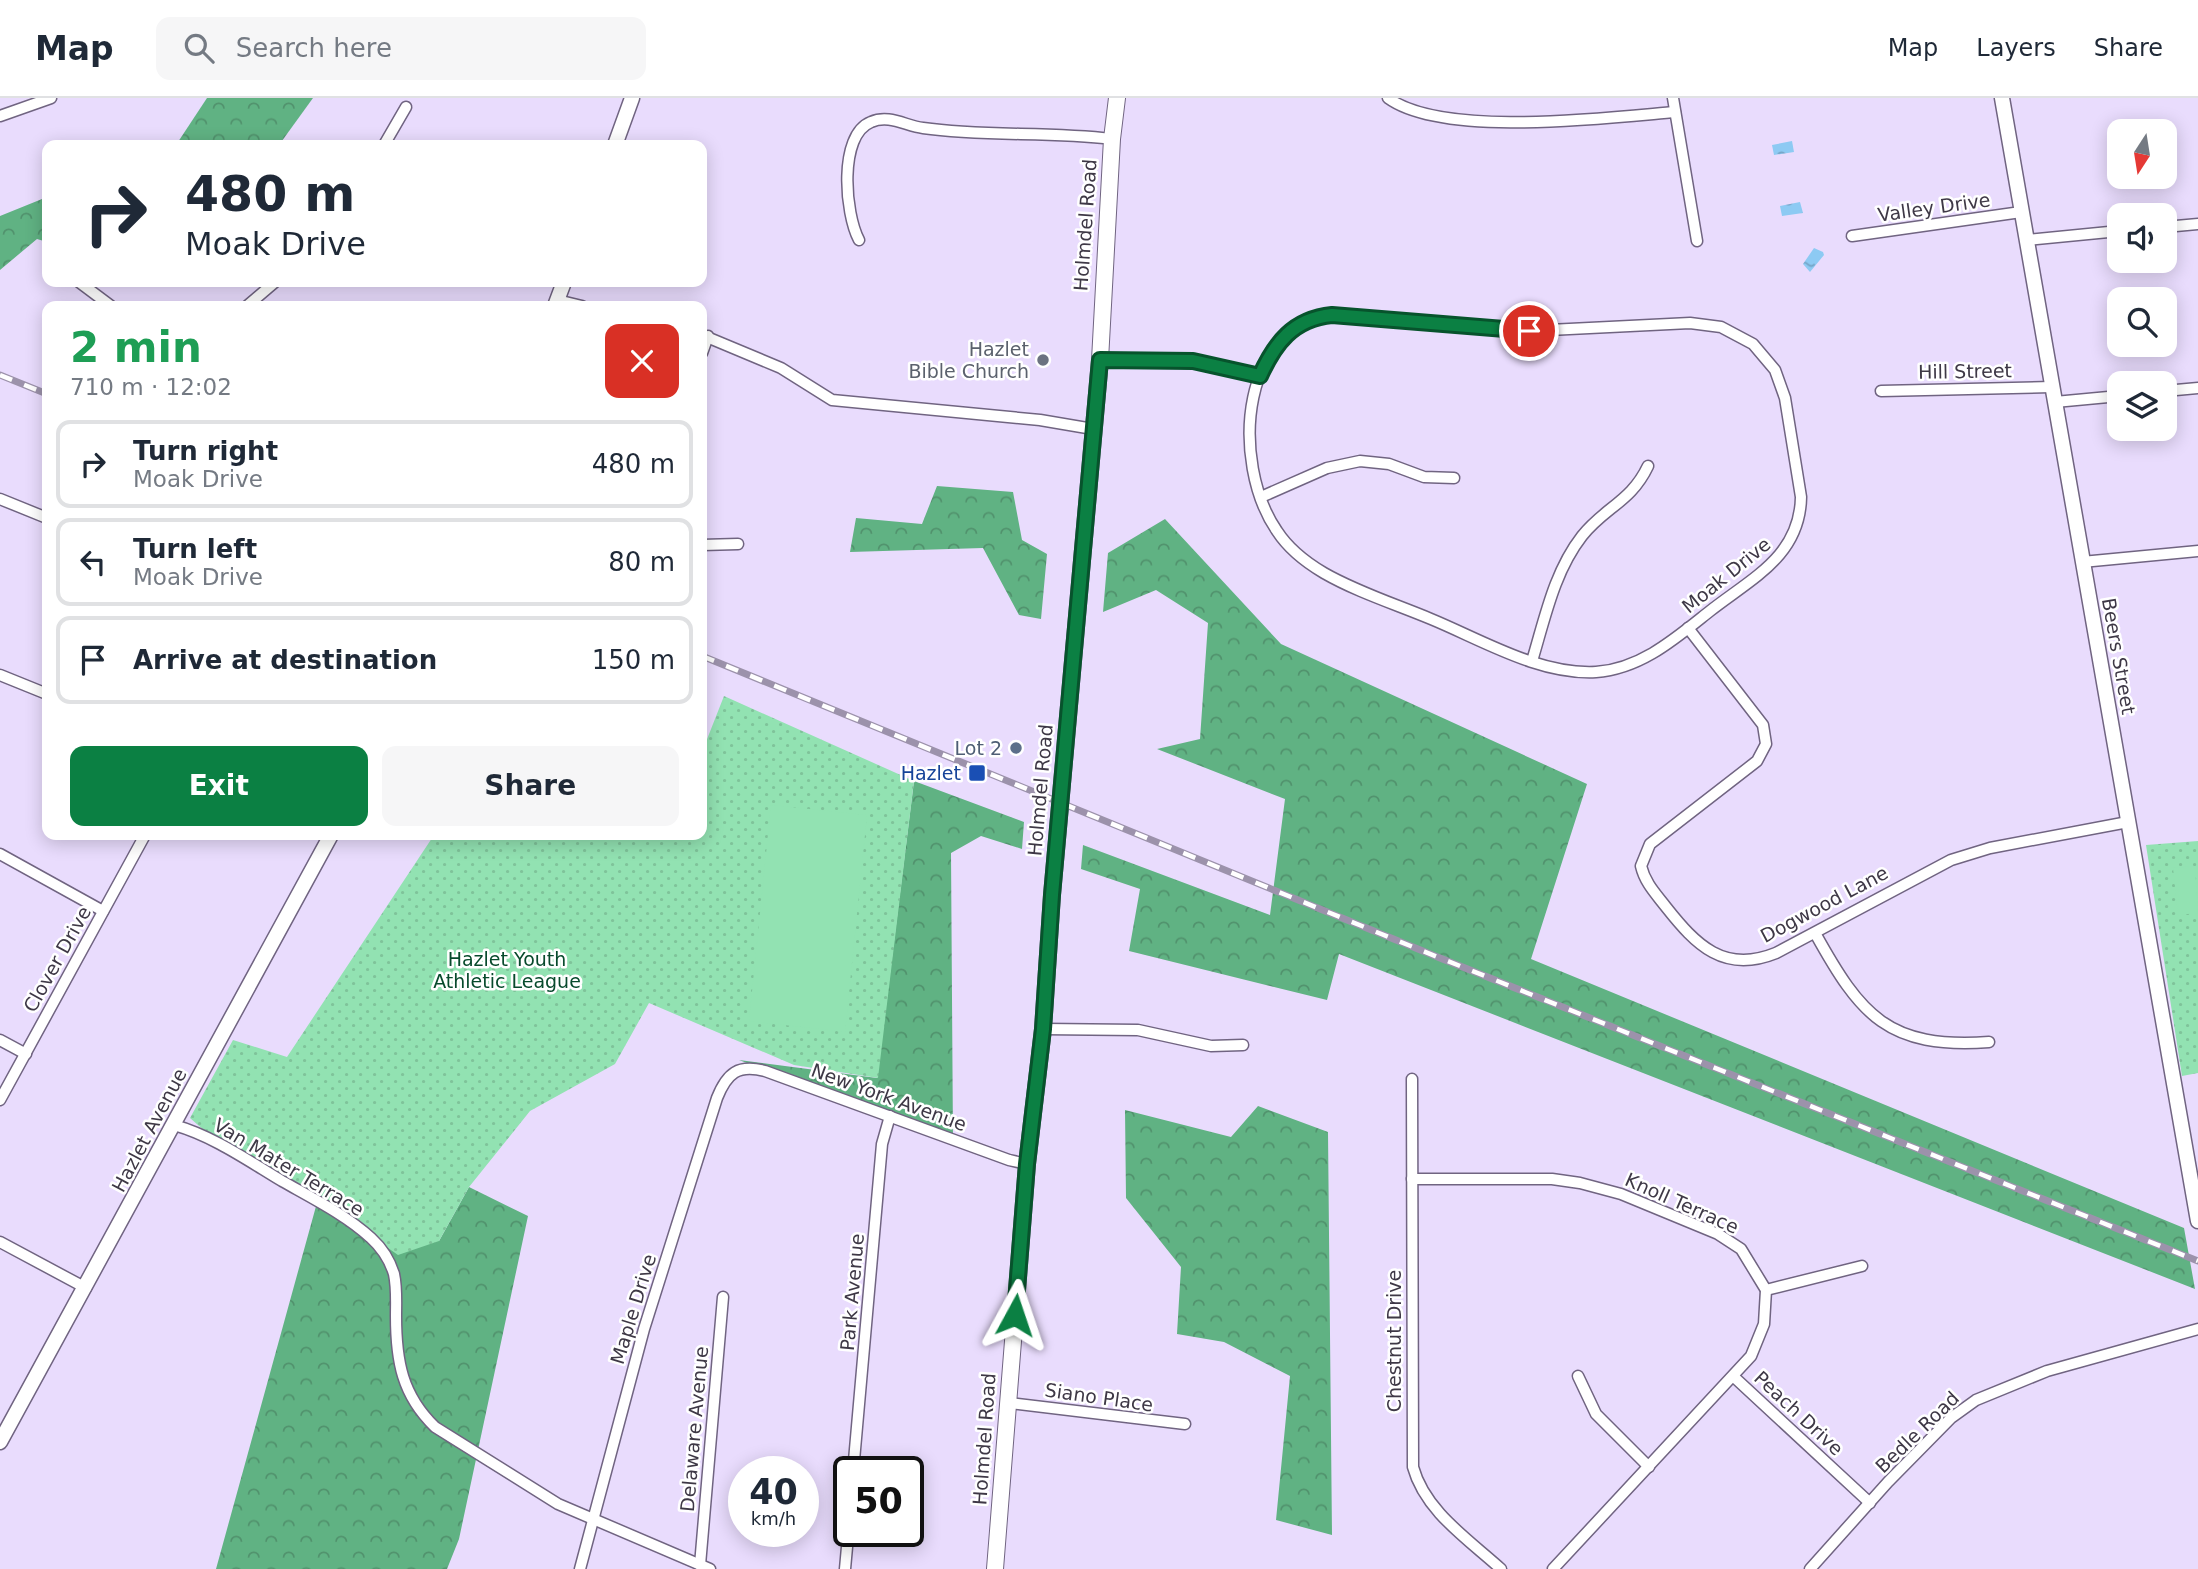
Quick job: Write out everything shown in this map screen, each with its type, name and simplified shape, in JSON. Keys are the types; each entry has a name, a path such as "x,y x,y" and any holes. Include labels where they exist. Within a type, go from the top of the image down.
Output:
{"main road":[{"name":"Holmdel Road","path":"995,1569 1027,1164 1043,1029 1052,895 1100,360 1112,139 1117,98"}],"street":[{"path":"0,116 51,98"},
{"path":"616,140 632,98"},
{"path":"1388,98 1411,111 1486,121 1675,112"},
{"path":"1673,98 1697,241"},
{"name":"Beers Street","path":"2002,98 2198,1221"},
{"path":"387,140 406,107"},
{"path":"859,240 847,210 852,144 859,129 875,120 887,119 927,129 1079,135 1112,139"},
{"name":"Valley Drive","path":"1852,236 2021,212"},
{"path":"2177,226 2198,224"},
{"path":"2027,240 2107,232"},
{"path":"86,287 104,301"},
{"path":"253,301 269,287"},
{"name":"Moak Drive","path":"1332,315 1529,331 1707,324 1740,335 1766,357 1782,385 1801,497 1801,513 1793,538 1782,555 1688,628 1640,660 1606,670 1571,671 1532,661 1323,573 1301,556 1277,531 1261,497 1250,462 1248,438 1260,376 1272,349 1288,332 1307,321 1332,315"},
{"path":"707,337 781,368 832,400 1040,420 1093,429"},
{"path":"1100,360 1193,361 1260,376"},
{"name":"Hill Street","path":"1881,391 2051,387"},
{"path":"2177,390 2198,388"},
{"path":"2055,402 2107,397"},
{"path":"1261,497 1327,468 1360,461 1389,464 1424,477 1454,478"},
{"path":"1532,661 1555,584 1567,558 1594,523 1638,486 1648,466"},
{"path":"0,499 42,517"},
{"path":"707,545 738,544"},
{"path":"2082,562 2198,551"},
{"name":"Dogwood Lane","path":"1688,628 1762,725 1766,744 1757,761 1650,844 1642,861 1644,877 1690,937 1721,956 1741,960 1769,955 1951,860 1990,848 2128,822"},
{"path":"0,675 42,692"},
{"name":"Clover Drive","path":"0,1100 142,840"},
{"name":"Hazlet Avenue","path":"0,1441 86,1288 328,840"},
{"path":"0,854 103,911"},
{"path":"1815,933 1849,991 1885,1025 1924,1041 1949,1045 1989,1042"},
{"path":"1043,1029 1138,1030 1211,1046 1243,1045"},
{"path":"0,1040 26,1054"},
{"name":"New York Avenue","path":"739,1068 765,1071 1027,1164"},
{"name":"Maple Drive","path":"580,1569 644,1329 717,1098 723,1083 739,1068"},
{"name":"Chestnut Drive","path":"1412,1079 1413,1467 1419,1487 1435,1508 1501,1569"},
{"name":"Park Avenue","path":"854,1456 882,1144 890,1116"},
{"name":"Van Mater Terrace","path":"174,1125 204,1135 320,1203 372,1238 390,1263 394,1274 398,1366 403,1383 420,1411 454,1441 558,1504 705,1567"},
{"name":"Knoll Terrace","path":"1412,1180 1552,1180 1603,1188 1735,1243 1754,1267 1766,1290"},
{"path":"0,1242 86,1288"},
{"path":"1553,1569 1734,1377 1760,1339 1766,1290 1862,1266"},
{"name":"Delaware Avenue","path":"705,1567 723,1297"},
{"name":"Bedle Road","path":"1810,1569 1951,1418 1976,1400 2047,1371 2198,1329"},
{"path":"1578,1376 1597,1414 1648,1467"},
{"name":"Peach Drive","path":"1734,1377 1870,1503"},
{"name":"Siano Place","path":"1010,1403 1185,1424"},
{"path":"845,1569 847,1547"}],"green space":[{"path":"207,98 313,98 283,140 179,140"},
{"path":"42,199 42,240 37,239 0,270 0,216"},
{"path":"937,486 1013,492 1022,540 1047,554 1041,619 1019,615 983,548 850,552 856,518 922,524"},
{"path":"1165,519 1281,644 1587,784 1531,959 2184,1228 2195,1289 1339,954 1327,1000 1129,951 1140,889 1081,869 1083,845 1270,915 1285,799 1157,749 1200,739 1208,623 1156,590 1103,612 1108,553"},
{"name":"Hazlet Youth Athletic League","path":"724,696 914,781 878,1078 794,1065 649,1003 615,1064 530,1111 469,1187 439,1241 398,1255 318,1199 223,1147 190,1118 233,1040 287,1057 431,840 707,840 707,739"},
{"path":"914,781 1024,822 1022,849 981,836 951,853 953,1141 739,1060 877,1078"},
{"path":"771,805 867,815 845,1032 749,1021"},
{"path":"2198,841 2198,1073 2182,1076 2146,845"},
{"path":"2195,866 2198,913 2178,915 2173,868"},
{"path":"1258,1106 1328,1132 1332,1535 1276,1520 1290,1376 1224,1342 1177,1334 1181,1267 1126,1198 1125,1110 1231,1137"},
{"path":"469,1187 528,1216 459,1539 447,1569 216,1569 318,1199 439,1241"}],"water":[{"path":"1792,141 1794,152 1774,155 1772,145"},
{"path":"1800,202 1803,213 1782,216 1780,206"},
{"path":"1814,248 1824,255 1810,272 1803,264"}],"railway":[{"path":"0,375 42,392"},
{"path":"707,658 1440,958 2198,1261"}],"place":[{"name":"Hazlet Bible Church","path":"1043,360"},
{"name":"Lot 2","path":"1016,748"},
{"name":"Hazlet","path":"977,773"}],"route":[{"path":"1015,1315 1027,1164 1043,1029 1052,895 1100,360 1193,361 1260,376 1272,349 1288,332 1307,321 1332,315 1529,331"}]}
